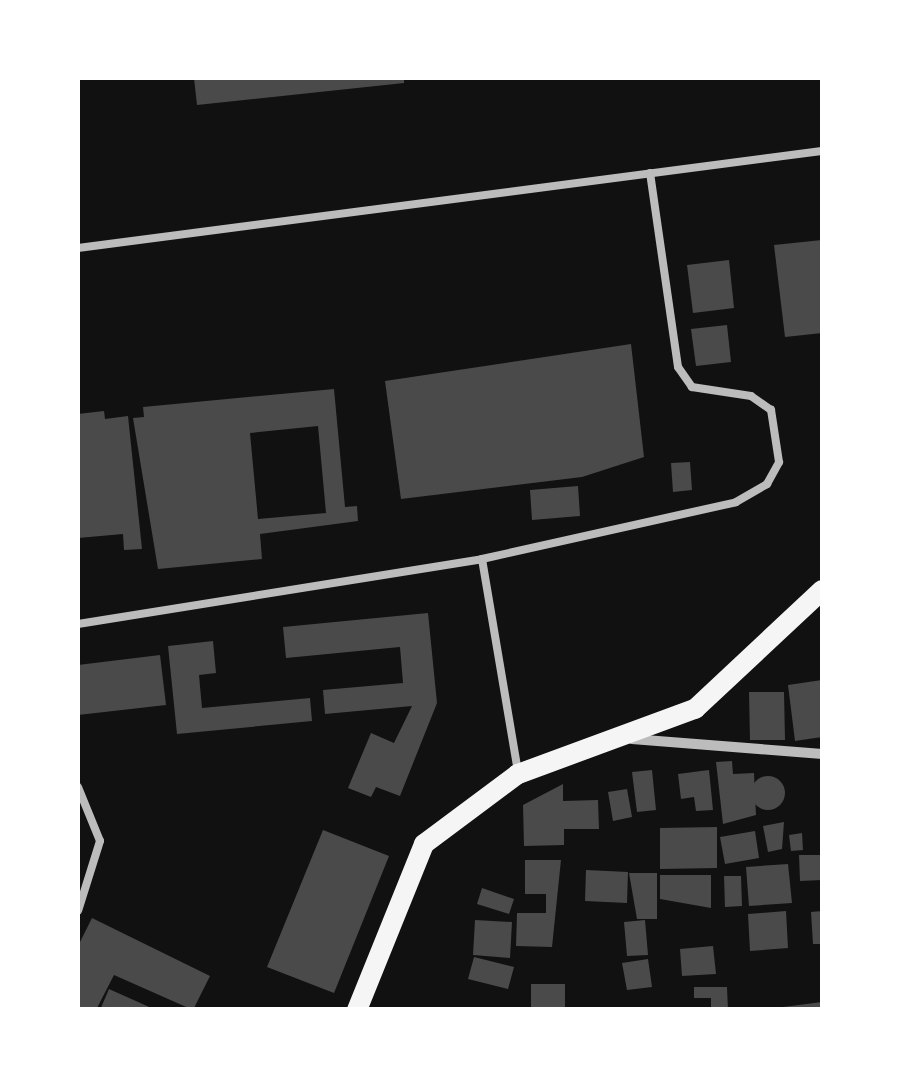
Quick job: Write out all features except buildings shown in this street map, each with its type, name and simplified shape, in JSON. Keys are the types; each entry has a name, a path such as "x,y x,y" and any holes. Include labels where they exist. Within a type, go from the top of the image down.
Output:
{"main road":[{"path":"357,1010 424,844 518,774 632,738 695,709 822,590"}],"street":[{"path":"632,738 822,754"}],"lane":[{"path":"78,248 822,151"},
{"path":"78,624 482,559 736,502 767,484 779,462 771,410 751,396 692,387 678,367 650,173"},
{"path":"482,559 518,774"},
{"path":"78,787 92,802 100,842 78,911"}]}
